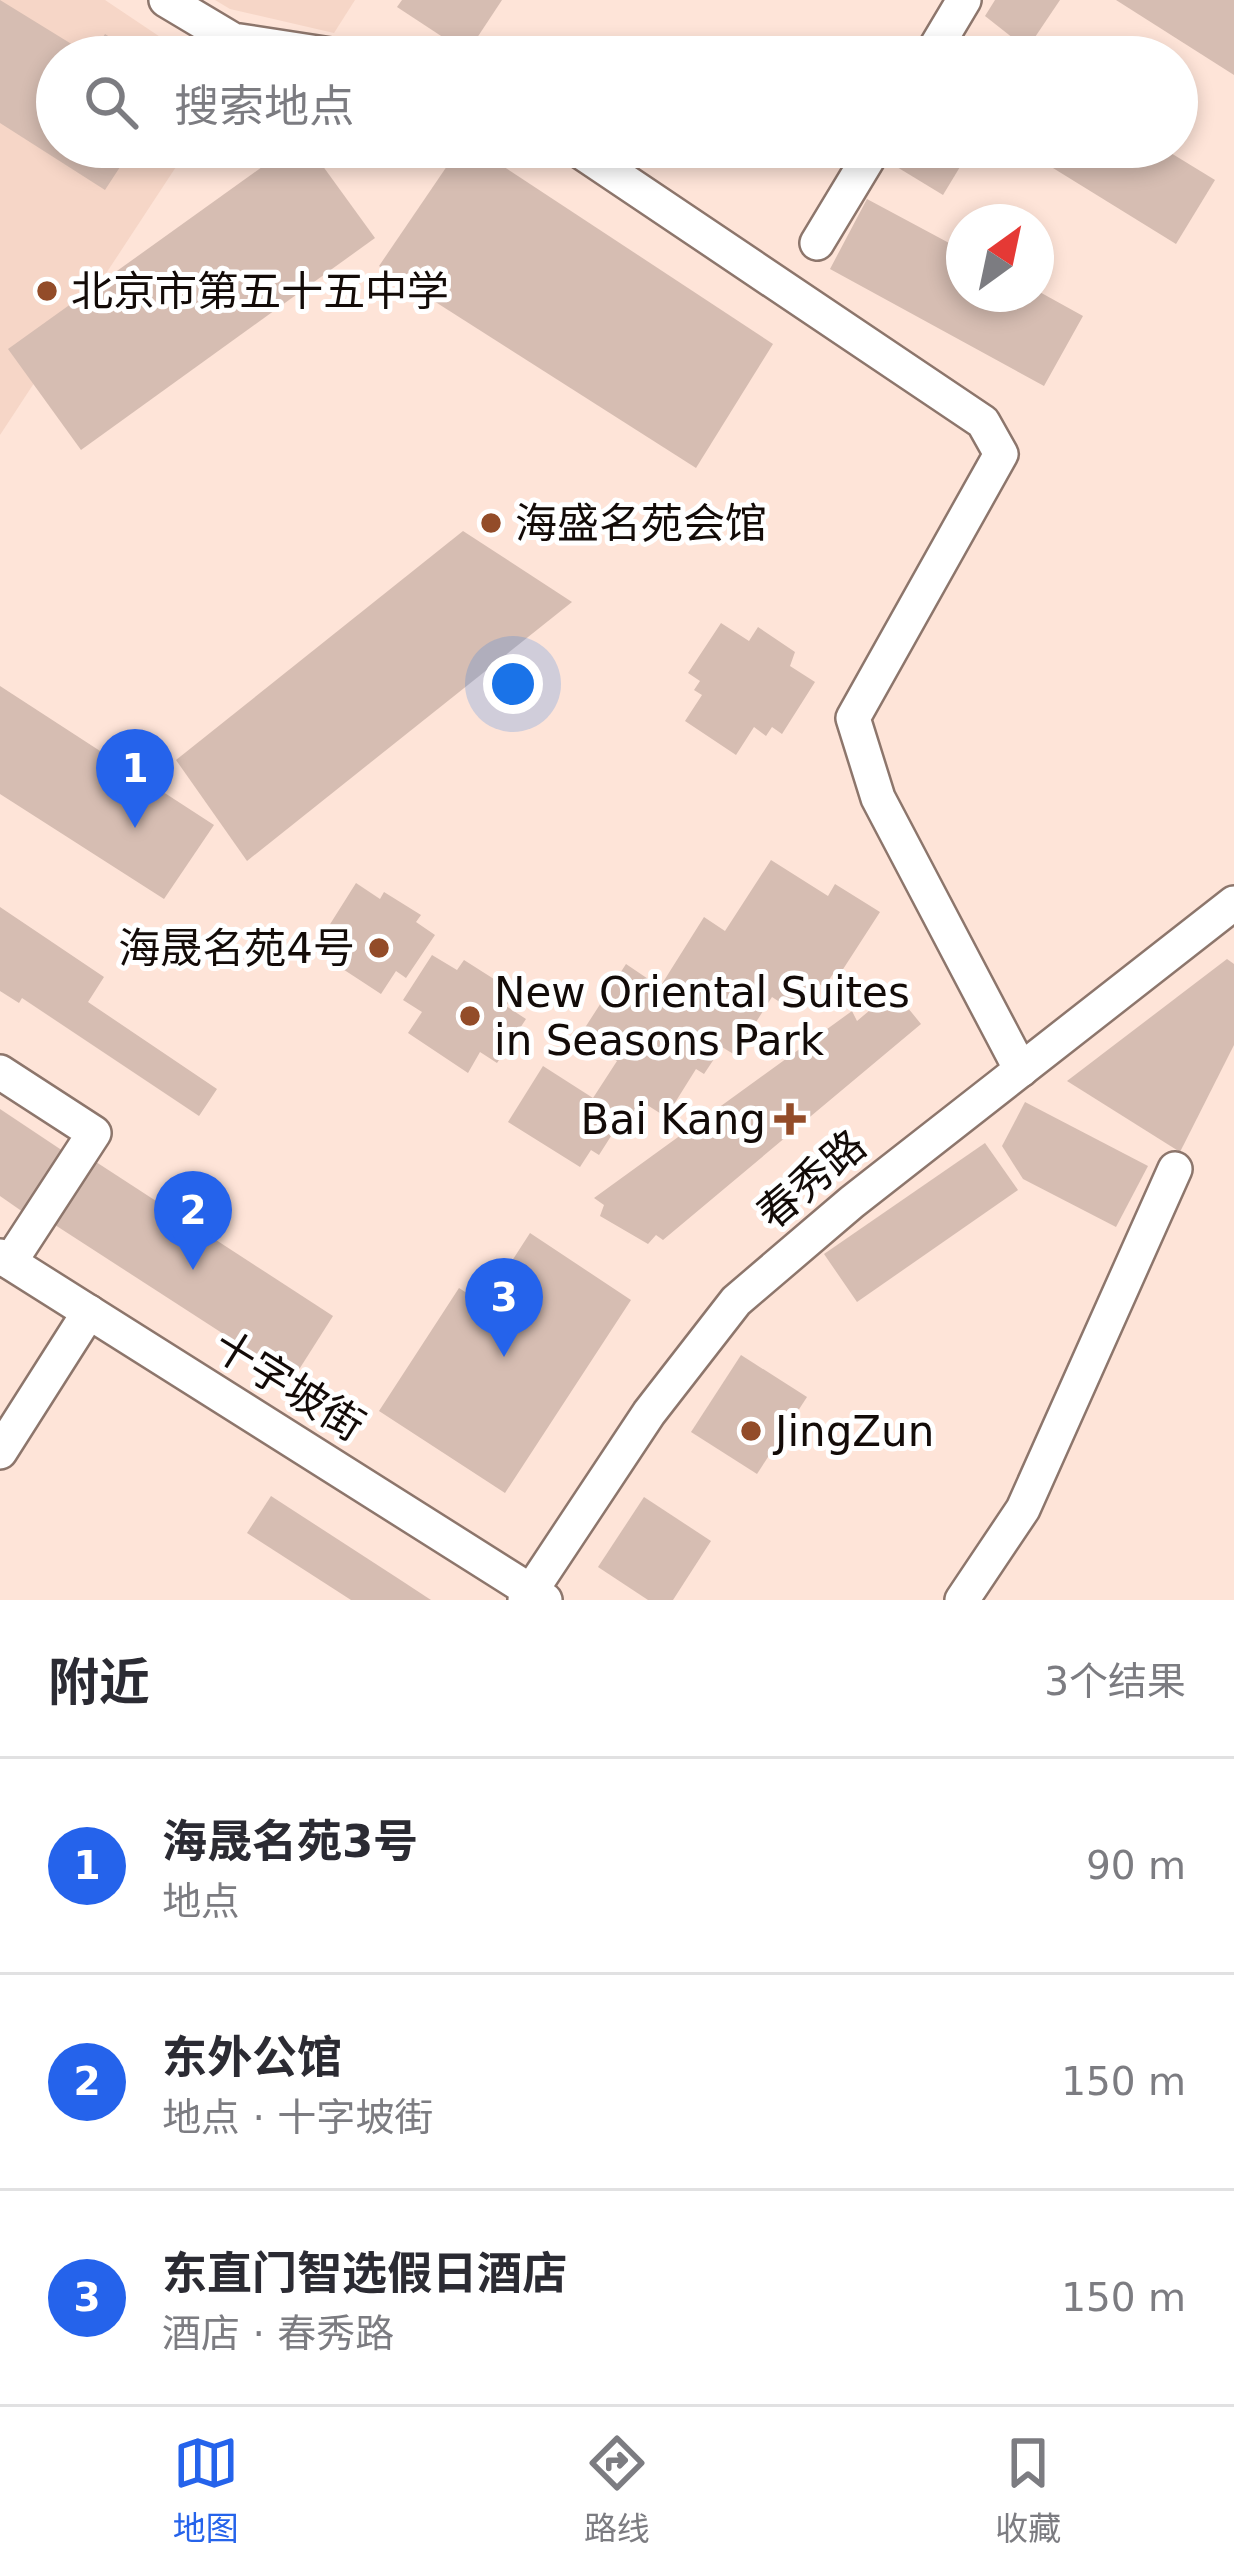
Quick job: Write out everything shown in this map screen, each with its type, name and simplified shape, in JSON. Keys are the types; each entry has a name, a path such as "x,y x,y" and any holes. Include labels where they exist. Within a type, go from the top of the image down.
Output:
{"street":[{"path":"166,0 226,36"},
{"path":"943,36 964,0"},
{"path":"605,168 983,422 1001,454 853,718 878,798 1021,1070"},
{"path":"817,243 862,168"},
{"name":"春秀路","path":"534,1597 649,1413 736,1301 852,1202 1234,903"},
{"path":"0,1072 94,1133 5,1259"},
{"path":"962,1600 1023,1509 1174,1169"},
{"name":"十字坡街","path":"5,1259 534,1597"},
{"path":"0,1452 89,1312"}],"shaded area":[{"name":"北京市第五十五中学","path":"0,0 105,0 159,36 36,36 36,168 175,168 0,435"},
{"path":"215,0 355,0 334,33 230,9"}],"building":[{"path":"0,0 58,36 36,36 36,146 0,123"},
{"path":"402,0 502,0 478,36 441,36 397,7"},
{"path":"995,0 1060,0 1036,36 1010,36 985,16"},
{"path":"1116,0 1234,0 1234,75 1198,52 1198,36 1173,36"},
{"path":"71,168 119,168 105,190"},
{"path":"261,168 324,168 375,238 81,450 8,349"},
{"path":"446,168 506,168 773,344 696,468 379,266"},
{"path":"899,168 959,168 943,195"},
{"path":"1053,168 1195,168 1215,180 1176,244"},
{"path":"867,199 946,241 946,312 1054,312 1054,300 1083,316 1044,386 830,269"},
{"path":"463,531 572,602 247,861 176,760"},
{"path":"721,623 749,641 758,627 795,652 790,666 815,682 782,734 772,727 766,736 754,727 736,755 685,721 702,695 694,690 700,681 688,673"},
{"path":"0,686 214,825 164,899 0,794"},
{"path":"771,860 828,896 835,884 880,912 838,977 833,974 824,987 811,979 792,1010 772,997 735,1055 722,1047 704,1074 696,1069 666,1117 644,1103 622,1138 613,1133 599,1155 591,1150 580,1167 508,1122 543,1066 593,1098 617,1061 579,1037 626,964 660,987 704,917 725,931"},
{"name":"海晟名苑4号","path":"356,883 380,899 384,892 421,915 416,922 435,935 406,978 396,971 381,994 326,958 338,937 327,929"},
{"path":"0,907 104,977 88,1002 217,1089 199,1116 22,998 19,1003 0,991"},
{"name":"New Oriental Suites in Seasons Park","path":"432,955 457,970 464,960 516,993 506,1006 526,1019 497,1063 480,1052 468,1073 408,1033 422,1012 403,1000"},
{"path":"1227,959 1234,964 1234,1045 1180,1152 1067,1081"},
{"path":"899,997 921,1024 663,1240 656,1235 648,1244 600,1216 604,1205 594,1198 852,1011 857,1021 876,1005 881,1012"},
{"path":"1025,1102 1148,1166 1116,1227 1023,1179 1002,1146"},
{"path":"0,1109 63,1151 23,1212 0,1196"},
{"path":"985,1143 1018,1190 857,1302 824,1254"},
{"path":"93,1160 333,1316 293,1379 52,1223"},
{"path":"530,1233 631,1300 505,1493 379,1411 459,1288 484,1304"},
{"path":"741,1355 807,1397 757,1474 691,1432"},
{"path":"271,1496 431,1600 351,1600 247,1533"},
{"path":"644,1497 711,1541 673,1600 648,1600 598,1567"}],"place":[{"name":"北京市第五十五中学","path":"47,291"},
{"name":"海盛名苑会馆","path":"491,523"},
{"name":"海晟名苑3号","path":"135,828"},
{"name":"海晟名苑4号","path":"379,948"},
{"name":"New Oriental Suites in Seasons Park","path":"470,1016"},
{"name":"Bai Kang","path":"790,1119"},
{"name":"东外公馆","path":"193,1270"},
{"name":"东直门智选假日酒店","path":"504,1357"},
{"name":"JingZun","path":"751,1431"}]}
